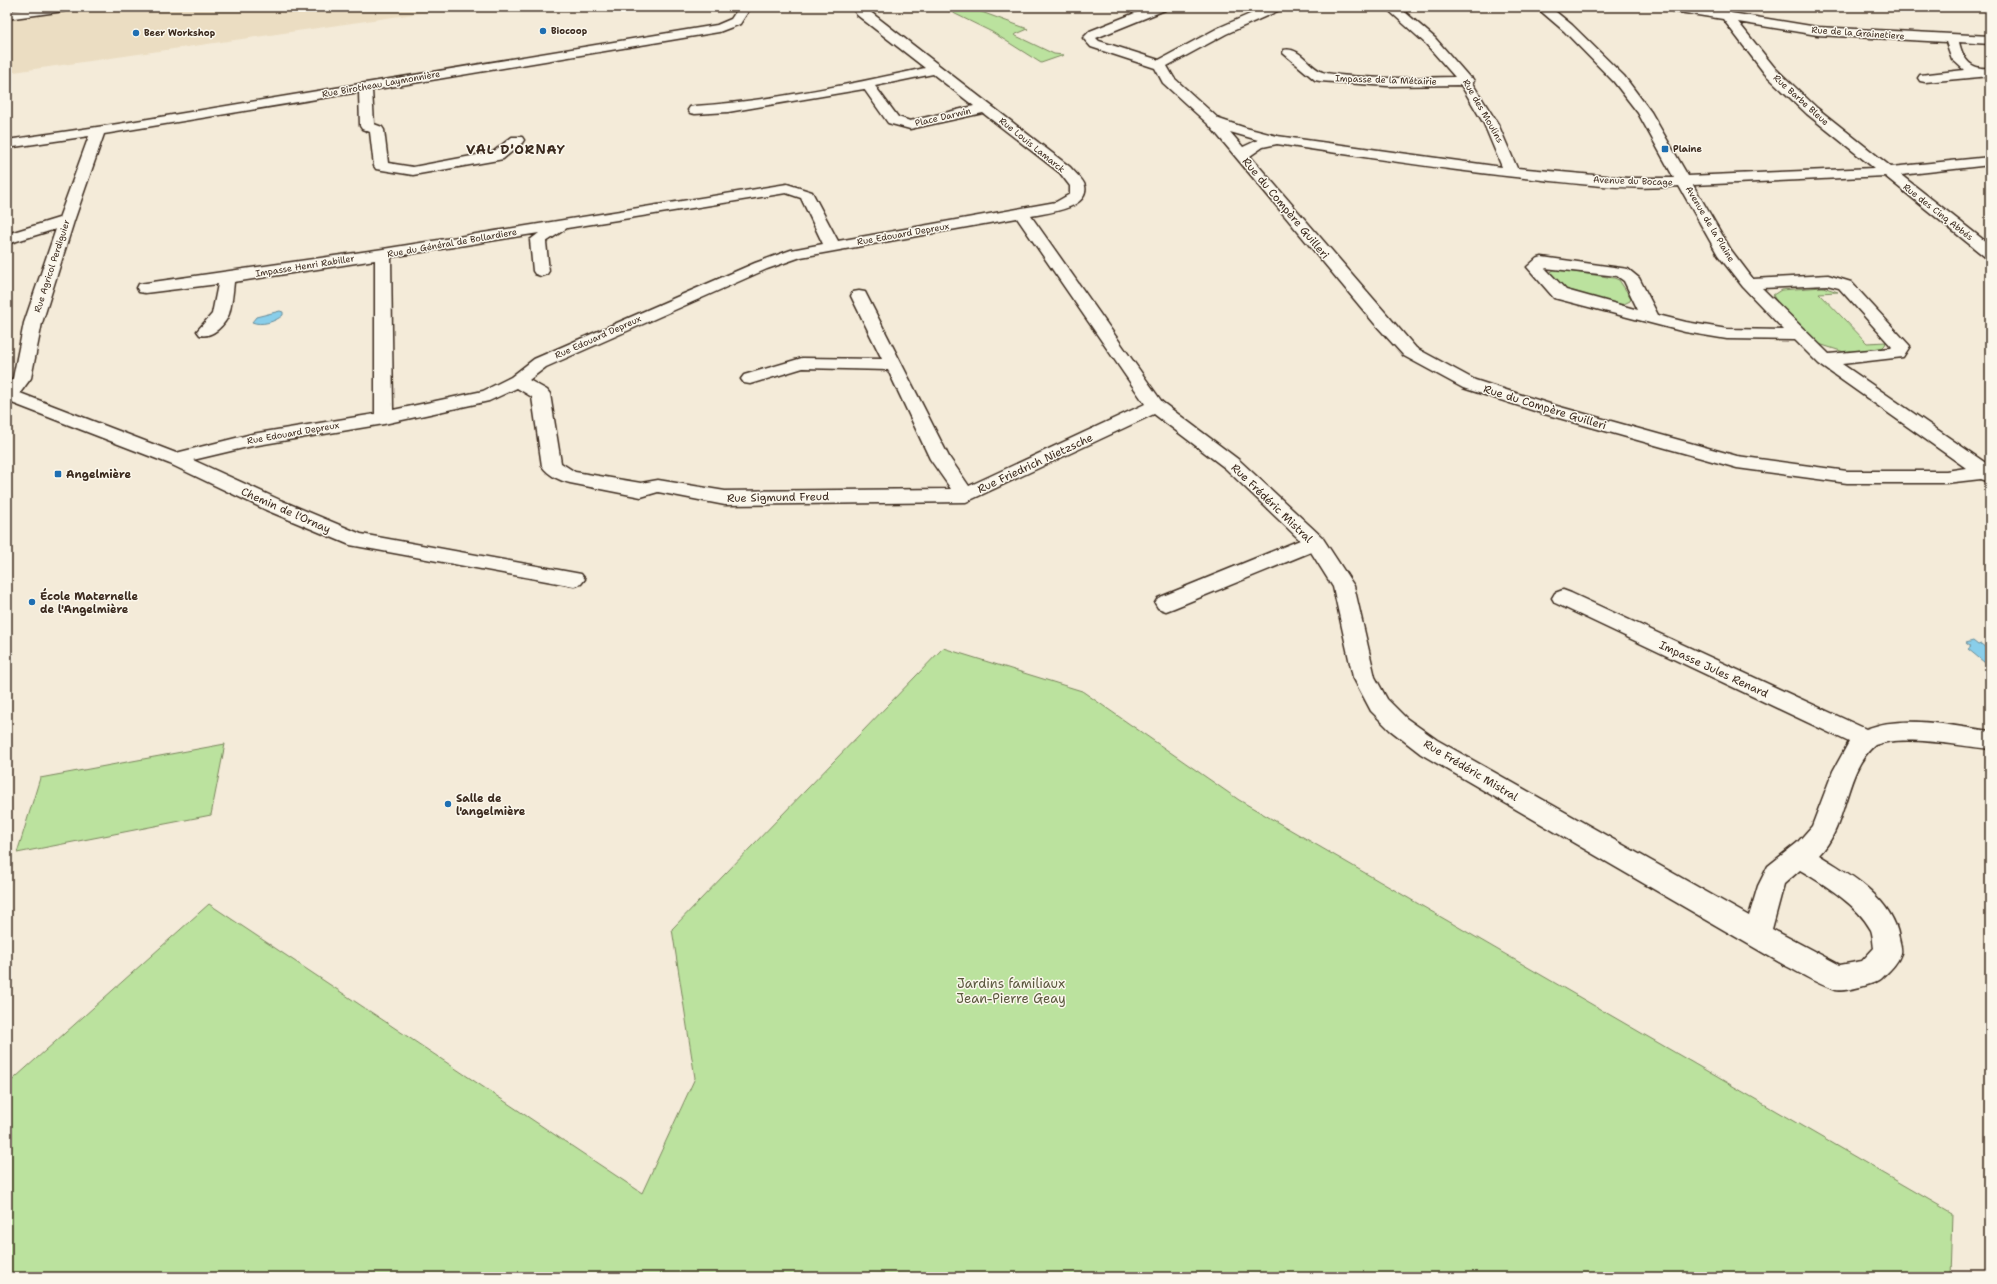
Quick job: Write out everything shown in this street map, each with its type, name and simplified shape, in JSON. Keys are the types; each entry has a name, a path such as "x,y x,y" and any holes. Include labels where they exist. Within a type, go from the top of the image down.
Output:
{"street":[{"path":"7,15 68,7"},
{"name":"Rue Birotheau Laymonnière","path":"7,144 98,131 719,28 732,24 741,17 745,7"},
{"name":"Rue Louis Lamarck","path":"858,7 861,12 934,70 986,108 1065,170 1078,186 1077,196 1061,206 1021,213"},
{"path":"1161,7 1094,34 1089,38 1095,44 1160,64 1222,31 1276,7"},
{"name":"Rue des Moulins","path":"1391,7 1445,55 1467,81 1502,144 1511,172"},
{"name":"Avenue de la Plaine","path":"1542,7 1568,28 1619,79 1644,112 1724,252 1749,284 1797,335 1825,360 1988,473"},
{"name":"Rue de la Grainetiere","path":"1672,7 1724,12 1825,32 1990,40"},
{"name":"Rue Barbe Bleue","path":"1724,12 1770,71 1812,111 1886,172"},
{"path":"1952,39 1957,59 1962,64 1976,72"},
{"name":"Impasse de la Métairie","path":"1289,53 1320,77 1387,82 1467,81"},
{"name":"Avenue du Bocage","path":"1160,64 1168,80 1214,122 1241,131 1278,140 1511,172 1627,182 1684,181 1886,172 1990,161"},
{"path":"695,110 728,108 867,84 934,70"},
{"path":"1925,78 1976,72 1990,72"},
{"name":"Place Darwin","path":"867,84 893,120 910,125 986,108"},
{"path":"365,87 367,126 377,130 381,166 413,171 498,156 517,140"},
{"name":"Rue du Compère Guilleri","path":"1214,122 1242,157 1410,352 1469,384 1547,409 1737,462 1847,477 1946,477 1988,473"},
{"name":"Rue Agricol Perdiguier","path":"8,398 22,378 33,323 66,221 98,131"},
{"name":"Avenue du Bocage","path":"1242,157 1248,149 1260,142 1278,140"},
{"name":"Rue des Cinq Abbés","path":"1886,172 1990,253"},
{"name":"Rue du Général de Bollardiere","path":"384,418 383,254 787,188 807,195 833,247"},
{"path":"1021,213 1156,406"},
{"name":"Rue Edouard Depreux","path":"177,460 187,455 252,440 384,418 489,395 517,381 540,363 761,266 797,253 1021,213"},
{"path":"7,239 66,221"},
{"name":"Rue du Général de Bollardiere","path":"541,271 538,240 562,224"},
{"name":"Impasse Henri Rabiller","path":"145,288 227,278 383,254"},
{"path":"1651,318 1631,278 1622,272 1542,262 1534,267 1560,294 1685,327 1727,334 1797,335"},
{"path":"206,331 220,315 227,278"},
{"path":"1749,284 1828,280 1845,285 1901,346 1897,353 1825,360"},
{"name":"Rue Friedrich Nietzsche","path":"859,296 940,459 966,495 1156,406"},
{"path":"750,379 802,363 894,365"},
{"name":"Rue Sigmund Freud","path":"517,381 541,394 552,466 570,477 641,490 658,486 725,498 966,495"},
{"name":"Chemin de l'Ornay","path":"8,398 177,460 273,506 357,540 574,579"},
{"name":"Rue Frédéric Mistral","path":"1156,406 1232,464 1314,542 1343,586 1364,677 1378,705 1398,724 1428,747 1758,935"},
{"path":"1166,603 1314,542"},
{"name":"Impasse Jules Renard","path":"1563,598 1866,739"},
{"path":"1800,857 1829,874 1866,905 1883,926 1888,952 1870,972 1838,978 1796,957 1758,935 1764,908 1776,876 1800,857 1820,834 1846,770 1856,751 1866,739 1884,732 1990,740"}],"shaded area":[{"path":"7,7 462,7 7,73"}],"green space":[{"path":"941,7 968,7 1028,29 1014,35 1054,54 1064,55 1041,63 992,32"},
{"path":"1555,269 1619,280 1631,298 1630,301 1622,305 1573,293 1564,288 1548,274"},
{"path":"1823,287 1838,292 1819,293 1867,343 1886,342 1885,345 1882,348 1844,352 1819,344 1777,303 1773,295 1781,290"},
{"name":"Jardins familiaux Jean-Pierre Geay","path":"943,648 1082,691 1239,800 1952,1213 1950,1277 7,1277 7,1085 209,904 642,1193 695,1078 672,929"},
{"path":"225,744 211,815 17,853 40,778"}],"water":[{"path":"280,311 283,312 283,315 272,321 260,324 252,322 256,317"},
{"path":"1973,641 1978,645 1981,644 1990,651 1990,667 1968,649 1971,647 1966,643"}],"place":[{"name":"Biocoop","path":"543,31"},
{"name":"Beer Workshop","path":"136,33"},
{"name":"Plaine","path":"1665,149"},
{"name":"Angelmière","path":"58,474"},
{"name":"École Maternelle de l'Angelmière","path":"32,602"},
{"name":"Salle de l'angelmière","path":"448,804"}],"district":[{"name":"VAL D'ORNAY","path":"516,149"}]}
